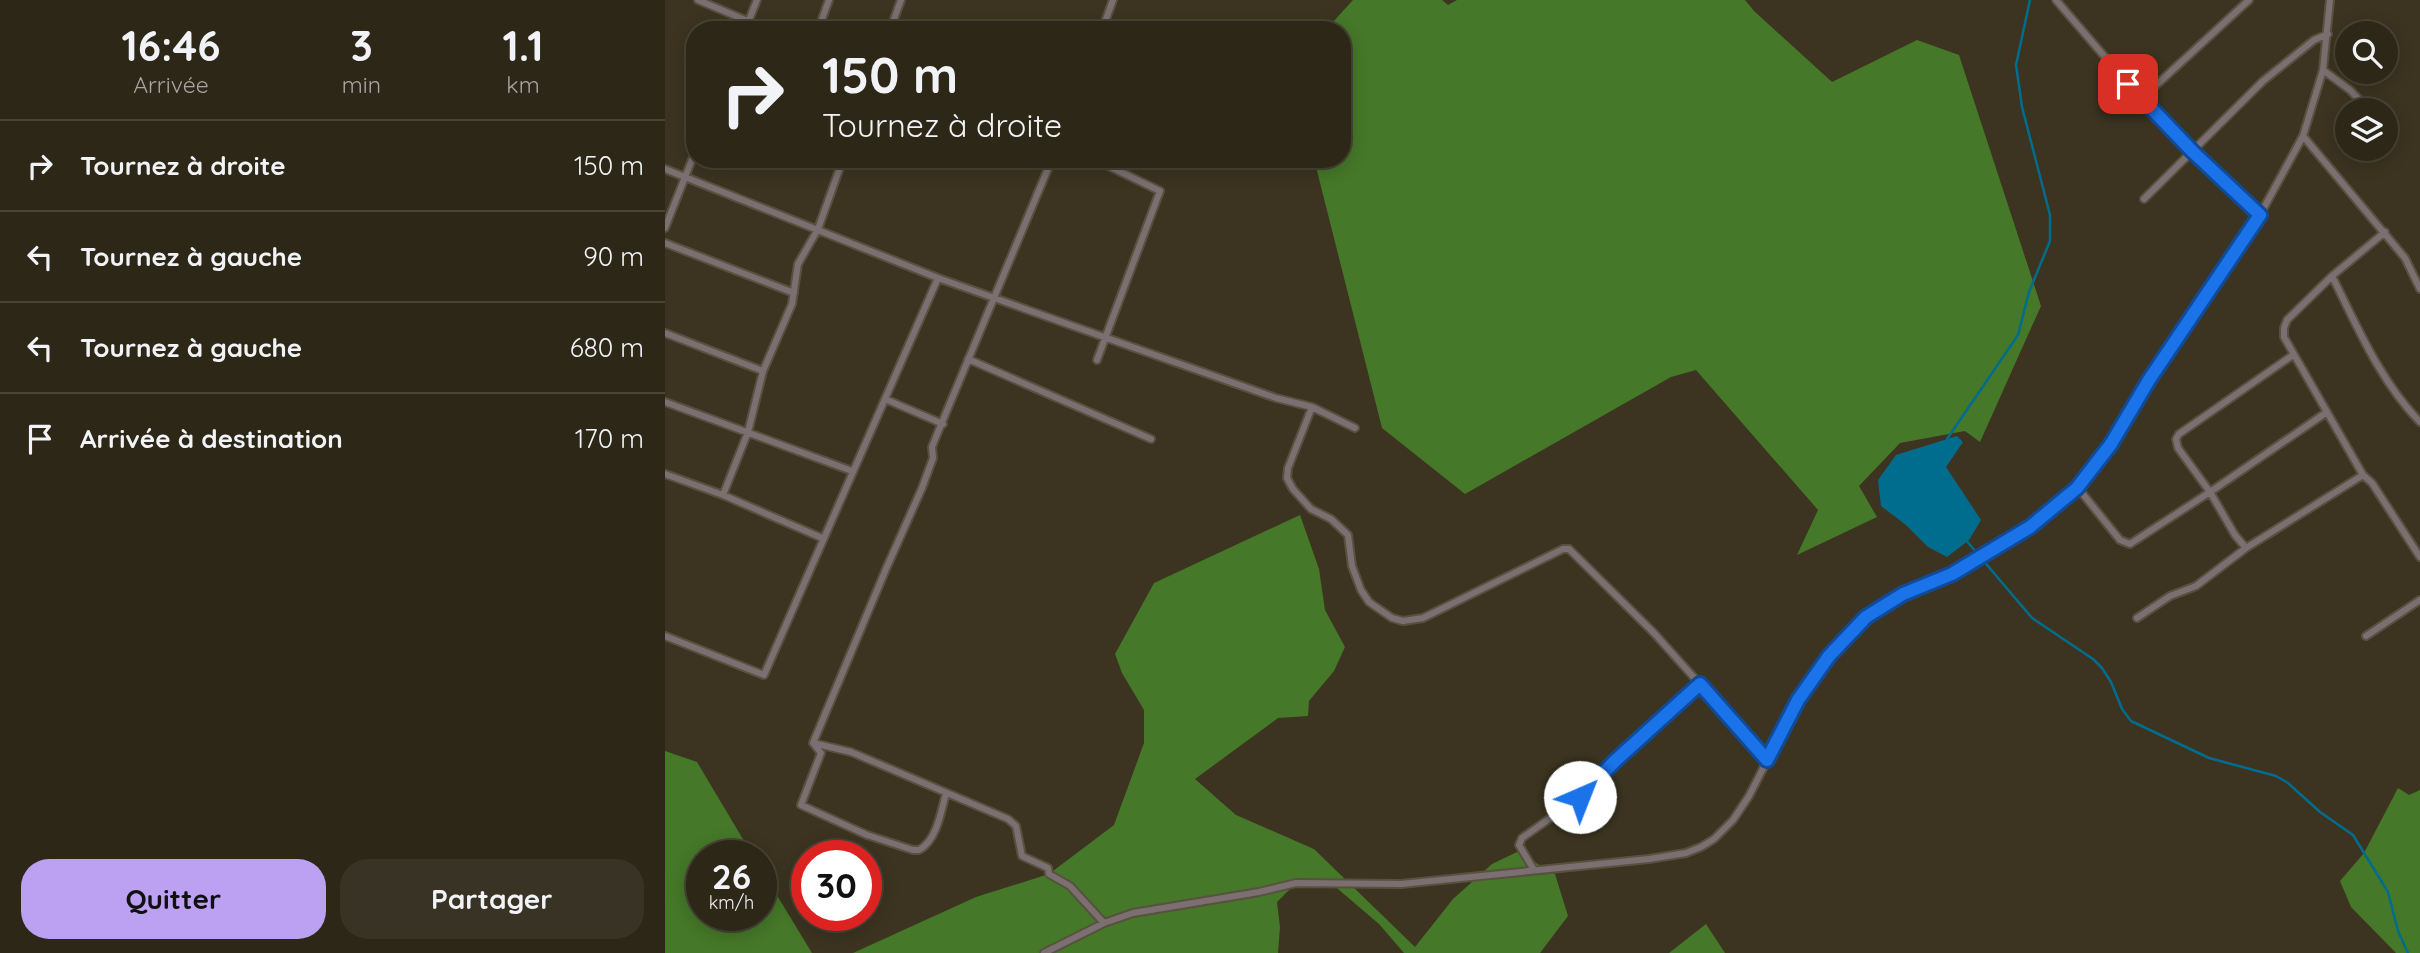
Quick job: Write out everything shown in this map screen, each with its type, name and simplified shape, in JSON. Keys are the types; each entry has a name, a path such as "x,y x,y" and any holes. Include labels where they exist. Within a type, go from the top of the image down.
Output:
{"street":[{"path":"698,0 748,21 757,0"},
{"path":"821,21 829,0"},
{"path":"893,21 901,0"},
{"path":"1106,21 1114,0"},
{"path":"2056,0 2141,99 2260,215"},
{"path":"2141,99 2249,0"},
{"path":"1044,953 1104,923 1145,911 1234,897 1296,883 1401,884 1670,856 1701,847 1714,839 1733,820 1749,796 1798,700 1829,656 1866,617 1903,594 1952,574 2030,527 2077,488 2111,444 2149,380 2260,215 2303,136 2323,70 2330,0"},
{"path":"2144,199 2263,81 2314,40 2328,34"},
{"path":"2323,70 2358,98"},
{"path":"2303,136 2405,258 2420,289"},
{"path":"665,228 688,168"},
{"path":"723,495 748,432 763,371 792,304 798,264 818,229 840,168"},
{"path":"813,743 922,488 933,458 932,447 1048,168"},
{"path":"1097,360 1160,191 1113,168"},
{"path":"665,169 938,278 1276,398 1312,407 1355,428"},
{"path":"2385,232 2332,276 2287,320 2284,337 2363,475 2372,483 2420,557"},
{"path":"665,243 795,293"},
{"path":"2332,276 2379,367 2408,410 2420,422"},
{"path":"665,636 764,675 938,278"},
{"path":"665,333 763,371"},
{"path":"2246,548 2178,447 2176,439 2179,434 2293,355"},
{"path":"968,359 1151,439"},
{"path":"885,400 943,424"},
{"path":"665,402 852,471"},
{"path":"1312,407 1288,468 1288,482 1311,509 1331,519 1348,535 1352,566 1361,590 1369,602 1380,611 1403,621 1423,618 1511,573 1563,549 1569,549 1654,633 1767,760"},
{"path":"2077,488 2120,540 2130,544 2327,412"},
{"path":"665,474 723,495 822,538"},
{"path":"2137,618 2170,596 2196,586 2246,548 2363,475"},
{"path":"2366,636 2420,600"},
{"path":"1534,870 1519,845 1522,838 1580,797 1615,761 1700,684"},
{"path":"813,743 851,752 1014,823 1022,856 1048,868 1049,874 1070,886 1104,923"},
{"path":"813,743 821,753 801,805 867,835 919,850 930,841 946,793"}],"green space":[{"path":"1353,0 1442,0 1448,5 1457,0 1745,0 1832,82 1917,40 1959,55 2041,306 1980,442 1965,431 1900,443 1859,486 1877,517 1797,555 1818,510 1696,370 1671,377 1465,494 1382,428 1316,168 1351,168 1351,21 1334,21"},
{"path":"1300,515 1319,569 1325,610 1345,647 1334,671 1309,701 1308,716 1278,718 1195,779 1236,815 1314,849 1415,947 1453,899 1492,864 1517,852 1555,874 1568,916 1540,953 1404,953 1379,924 1331,883 1296,883 1277,902 1280,927 1278,953 853,953 976,897 1049,874 1114,825 1144,743 1144,710 1122,673 1115,654 1154,583"},
{"path":"665,751 697,762 743,840 686,840 686,931 777,931 777,895 791,918 791,931 799,931 812,953 665,953"},
{"path":"2398,788 2409,795 2420,790 2420,953 2396,953 2351,907 2340,881 2364,853"},
{"path":"1706,924 1725,953 1669,953"}],"water":[{"path":"1957,436 1963,442 1946,467 1981,520 1969,540 1947,557 1928,547 1906,525 1881,506 1878,480 1896,455"}],"waterway":[{"path":"1947,439 2018,335 2029,292 2050,241 2050,215 2022,107 2016,65 2030,0"},
{"path":"1965,539 2032,618 2102,668 2122,709 2131,721 2209,758 2276,776 2353,835 2388,892 2398,931 2408,953"}],"route":[{"path":"1580,797 1615,761 1700,684 1767,760 1798,700 1829,656 1866,617 1903,594 1952,574 2030,527 2077,488 2111,444 2149,380 2260,215 2193,152 2128,84"}]}
